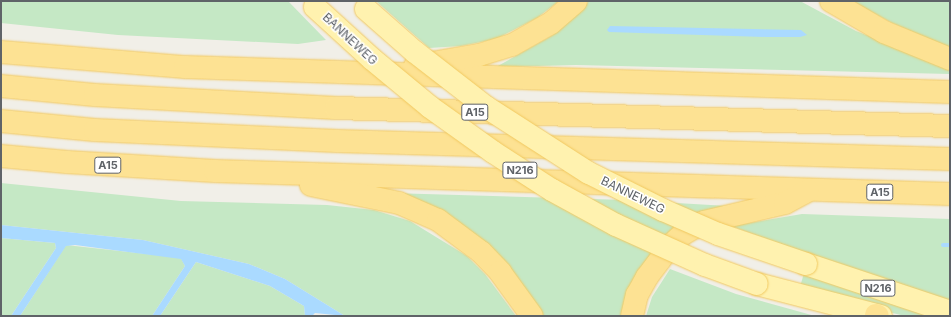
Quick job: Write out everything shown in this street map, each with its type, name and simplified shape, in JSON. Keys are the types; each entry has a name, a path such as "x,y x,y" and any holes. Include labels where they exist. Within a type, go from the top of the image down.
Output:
{"highway":[{"path":"370,74 496,51 540,30 576,1"},
{"path":"832,1 890,35 950,59"},
{"path":"1,52 185,67 950,92"},
{"name":"A15","path":"1,86 95,96 336,108 950,126"},
{"path":"1,121 95,130 330,141 950,159"},
{"name":"A15","path":"1,156 66,162 215,171 950,194"},
{"name":"A15","path":"215,171 350,192 399,203 420,211 461,235 481,252 500,272 532,316"},
{"name":"A15","path":"632,316 637,296 647,277 670,246 683,234 704,222 785,203 810,190"}],"main road":[{"name":"BANNEWEG","path":"312,4 372,60 430,107 552,190 616,225 699,262 757,284 878,316"},
{"name":"BANNEWEG","path":"362,5 415,52 486,107 588,173 663,210 718,234 950,312"}],"green space":[{"path":"1,1 288,1 326,40 298,44 118,35 1,23"},
{"path":"376,1 559,1 537,18 496,39 461,46 429,48"},
{"path":"589,1 800,1 856,31 950,68 950,74 576,65 496,67 553,35"},
{"path":"852,1 950,1 950,48 892,23"},
{"path":"1,183 181,201 327,205 374,210 410,221 467,256 485,274 516,316 345,316 285,279 249,264 143,240 1,225"},
{"path":"390,193 625,200 728,206 712,210 627,316 539,316 531,302"},
{"path":"802,214 950,219 950,305 731,226"},
{"path":"1,238 55,243 56,248 11,316 1,316"},
{"path":"66,245 181,258 185,266 152,316 20,316"},
{"path":"196,262 270,286 304,306 305,316 160,316"},
{"path":"670,269 736,294 815,316 646,316 652,297"},
{"path":"804,273 924,311 922,316 905,316 831,298 800,287"}],"water":[{"path":"610,26 801,30 807,35 800,37 766,37 609,32 607,30"},
{"path":"1,225 143,240 249,264 285,279 345,316 315,313 312,316 305,316 304,306 270,286 196,262 160,316 152,316 185,266 181,259 75,245 66,246 20,316 11,316 56,248 55,243 1,238"}],"waterway":[{"path":"943,245 950,245"}]}
